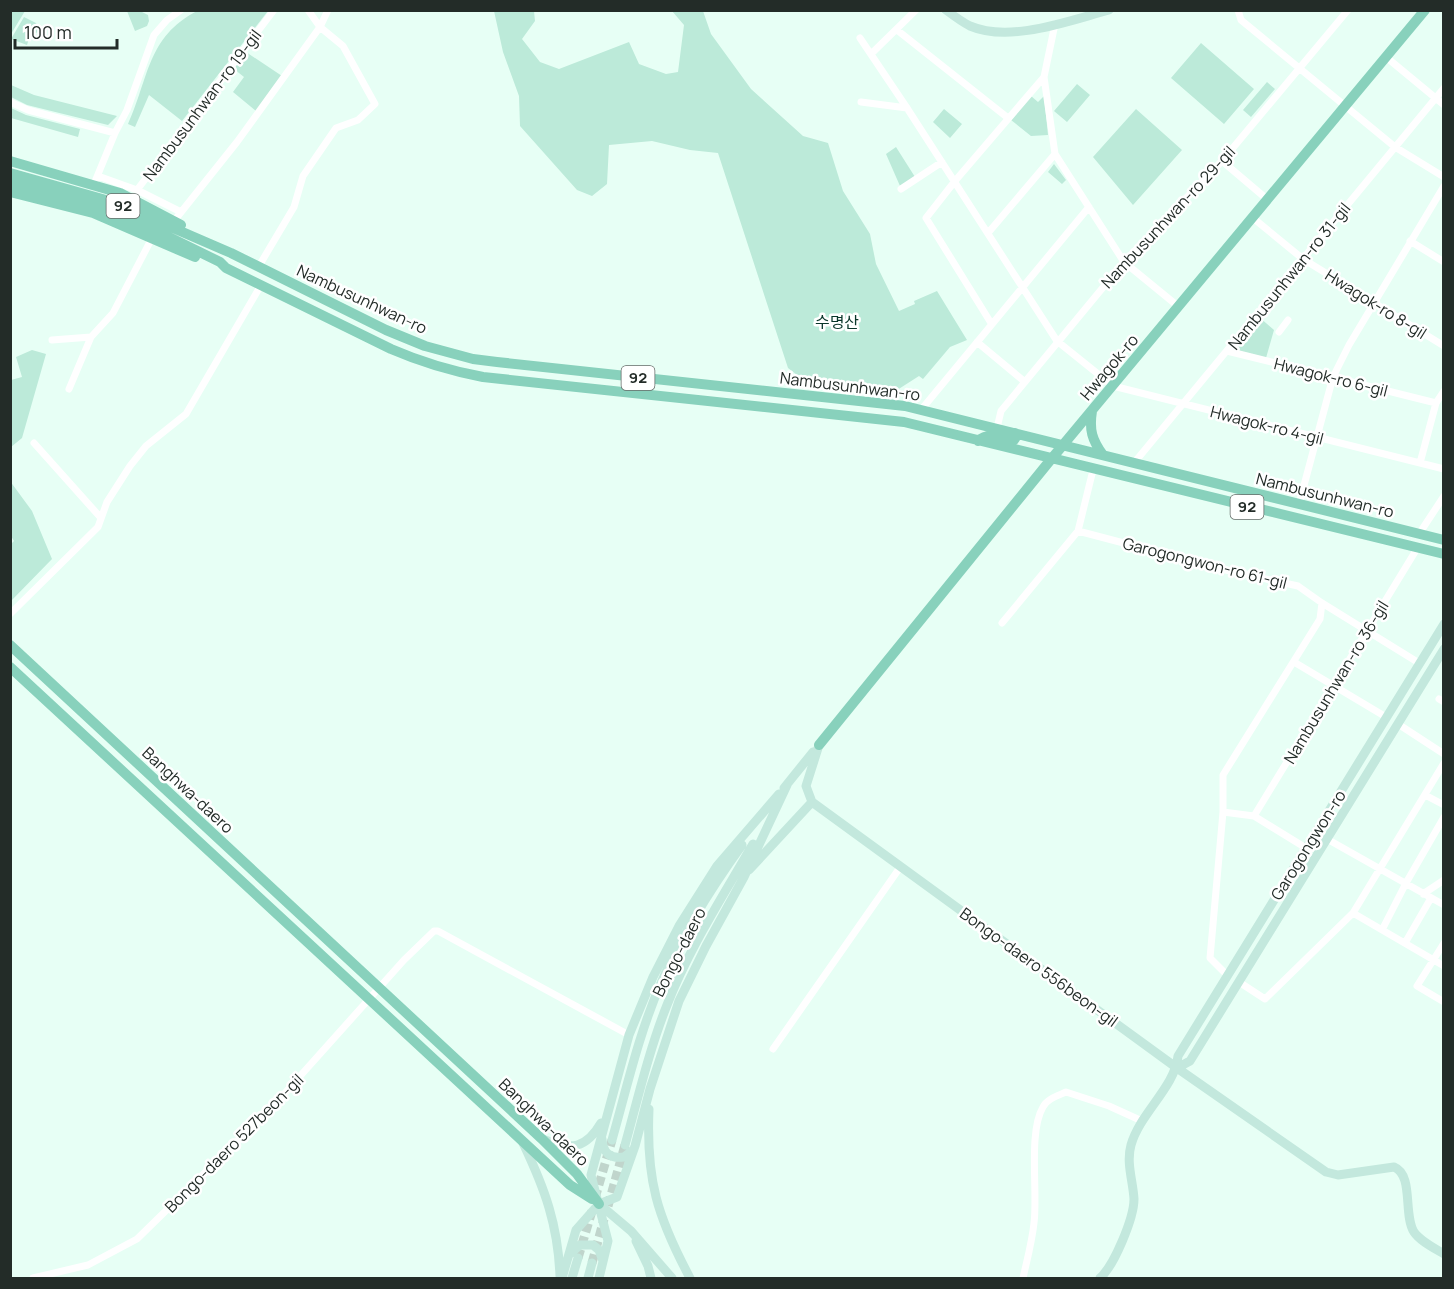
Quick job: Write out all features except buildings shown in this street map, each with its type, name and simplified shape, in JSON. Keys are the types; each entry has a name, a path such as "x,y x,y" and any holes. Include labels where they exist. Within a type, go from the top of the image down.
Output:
{"main road":[{"name":"Hwagok-ro","path":"819,745 1063,445 1425,10"},
{"name":"Nambusunhwan-ro","path":"10,161 96,180 120,193 178,216 231,253"},
{"name":"Nambusunhwan-ro","path":"10,172 113,202 259,266 386,330 425,346 473,359 921,410 1443,540"},
{"name":"Nambusunhwan-ro","path":"10,183 82,201 132,219 391,349 418,361 449,370 518,381 904,422 1443,554"},
{"name":"Nambusunhwan-ro","path":"10,192 93,213 216,267 226,268"},
{"path":"1092,411 1090,431 1095,445 1103,455"},
{"path":"978,441 985,436 993,435 1014,440 1015,433"},
{"path":"1095,470 1093,466 1095,460 1114,463 1118,459"},
{"name":"Banghwa-daero","path":"10,645 542,1139 577,1174 599,1204"},
{"name":"Banghwa-daero","path":"10,667 570,1185 599,1204"}],"street":[{"path":"96,180 127,110 154,35 167,20 181,10"},
{"name":"Nambusunhwan-ro 19-gil","path":"178,216 137,190 274,10"},
{"path":"259,266 294,207 303,176 336,128 358,120 375,104 343,46 320,27 308,10"},
{"path":"178,216 237,142 320,27 328,10"},
{"path":"871,54 916,10"},
{"path":"946,10 970,26 986,31 1026,31 1108,10"},
{"path":"1238,10 1241,20 1395,147 1443,177"},
{"name":"Nambusunhwan-ro 29-gil","path":"997,428 1001,411 1057,341 1124,262 1222,161 1348,10"},
{"path":"1055,24 1044,77 1055,154 1124,262 1179,307"},
{"path":"897,30 1008,118"},
{"path":"860,38 908,108 1057,341 1113,386"},
{"path":"1386,57 1443,105"},
{"path":"992,323 926,218 1044,77"},
{"name":"Nambusunhwan-ro 31-gil","path":"1134,463 1443,88"},
{"path":"10,102 28,110 115,133"},
{"path":"861,102 908,108"},
{"path":"988,233 1055,154"},
{"path":"1222,161 1268,200"},
{"path":"901,189 942,162"},
{"name":"Nambusunhwan-ro","path":"96,180 137,190"},
{"path":"1299,504 1333,377 1349,345 1443,186"},
{"path":"921,410 1089,207"},
{"name":"Hwagok-ro 8-gil","path":"1253,218 1303,259 1443,346"},
{"path":"69,389 91,338 113,313 152,238"},
{"path":"1410,241 1443,262"},
{"path":"10,614 98,527 107,502 146,446 186,414 261,285"},
{"name":"Nambusunhwan-ro 31-gil","path":"1279,332 1288,320"},
{"path":"52,340 91,338"},
{"path":"977,342 1024,382"},
{"name":"Hwagok-ro 6-gil","path":"1227,351 1436,403"},
{"name":"Hwagok-ro 4-gil","path":"1113,386 1443,469"},
{"path":"1420,463 1436,403 1443,391"},
{"path":"34,443 101,518"},
{"path":"1002,623 1078,531 1095,470"},
{"path":"1419,534 1443,496"},
{"name":"Garogongwon-ro 61-gil","path":"1078,531 1230,571 1298,585 1322,603 1419,663"},
{"name":"Nambusunhwan-ro 36-gil","path":"1254,816 1418,547"},
{"path":"1227,975 1210,958 1223,812 1223,776 1320,619 1322,603"},
{"name":"Garogongwon-ro","path":"1177,1068 1178,1056 1443,624"},
{"name":"Garogongwon-ro","path":"1100,1278 1113,1260 1133,1211 1134,1198 1129,1171 1131,1145 1142,1121 1177,1068 1190,1061 1443,650"},
{"path":"1294,662 1386,717"},
{"path":"1398,724 1443,754"},
{"path":"744,876 812,802 806,786 819,745"},
{"name":"Bongo-daero","path":"612,1140 641,1037 661,984 681,942 724,870 819,745"},
{"path":"1239,982 1265,999 1353,913 1443,763"},
{"path":"572,1278 576,1230 599,1204 617,1197 679,1001 744,876 787,785"},
{"path":"599,1278 608,1241 591,1175 629,1035 653,977 679,926 717,866 787,785"},
{"name":"Bongo-daero","path":"625,1145 652,1046 685,963 787,785"},
{"path":"1425,795 1443,805"},
{"name":"Bongo-daero 556beon-gil","path":"812,802 1177,1068 1326,1172 1338,1174 1394,1167 1399,1169 1404,1176 1414,1233 1443,1254"},
{"path":"1223,812 1254,816 1306,848"},
{"path":"1382,930 1443,817"},
{"path":"1327,839 1443,905"},
{"path":"773,1049 901,866"},
{"path":"1423,894 1443,880"},
{"path":"1405,943 1431,898"},
{"path":"1353,913 1443,966"},
{"name":"Bongo-daero 527beon-gil","path":"33,1278 88,1265 137,1239 205,1175 276,1103 430,933 438,931 629,1035"},
{"path":"1443,943 1417,986 1443,1002"},
{"path":"650,1089 648,1138 652,1186 670,1240 690,1278"},
{"path":"1023,1278 1034,1222 1036,1144 1038,1122 1043,1107 1051,1098 1066,1092 1109,1106 1142,1121"},
{"path":"542,1139 563,1146 586,1141 593,1136 608,1110"},
{"path":"519,1136 533,1164 553,1216 561,1278"},
{"path":"601,1136 602,1146 612,1157 624,1157 635,1146"},
{"path":"599,1204 631,1231 672,1278"},
{"path":"631,1231 648,1266 651,1278"},
{"path":"561,1278 574,1257 574,1249 580,1245 593,1245 602,1255 604,1278"},
{"path":"588,1278 592,1263"}],"green space":[{"path":"25,11 11,34 10,12"},
{"path":"127,11 140,11 148,15 147,26 135,31"},
{"path":"197,11 268,11 182,121 149,95 135,127 128,124 159,46 168,33 181,21"},
{"name":"수명산","path":"494,11 534,11 535,21 522,39 540,62 559,69 629,42 639,64 666,74 678,72 684,25 672,11 703,11 711,34 751,89 803,136 828,143 843,191 870,234 876,264 899,311 915,304 914,301 937,291 967,340 950,347 923,379 919,376 894,392 805,381 788,368 718,153 690,150 652,141 609,145 607,184 592,196 577,190 520,126 519,96 503,52"},
{"path":"24,17 36,23 41,31 30,35 27,45 11,39"},
{"path":"1201,43 1254,89 1224,124 1171,78"},
{"path":"246,52 282,76 256,111 233,92 244,77 234,69"},
{"path":"1267,82 1275,89 1251,117 1243,110"},
{"path":"1077,84 1090,95 1067,122 1054,111"},
{"path":"11,85 34,95 117,116 108,125 27,105 11,97"},
{"path":"1031,96 1038,102 1044,96 1048,135 1031,136 1011,120"},
{"path":"11,108 26,115 80,129 78,137 11,118"},
{"path":"944,109 962,124 950,138 933,122"},
{"path":"1136,109 1182,150 1133,205 1093,157"},
{"path":"896,147 915,177 900,186 886,154"},
{"path":"1054,164 1066,180 1062,184 1048,172"},
{"path":"1259,317 1274,330 1266,358 1232,350"},
{"path":"32,350 46,354 22,438 11,447 11,380 22,377 16,357"},
{"path":"10,481 32,511 52,559 11,601 11,544 14,541 11,536"}],"tunnel":[{"path":"595,1198 612,1140"},
{"path":"608,1206 625,1145"},
{"path":"578,1258 592,1211"},
{"path":"592,1263 604,1219"}]}
